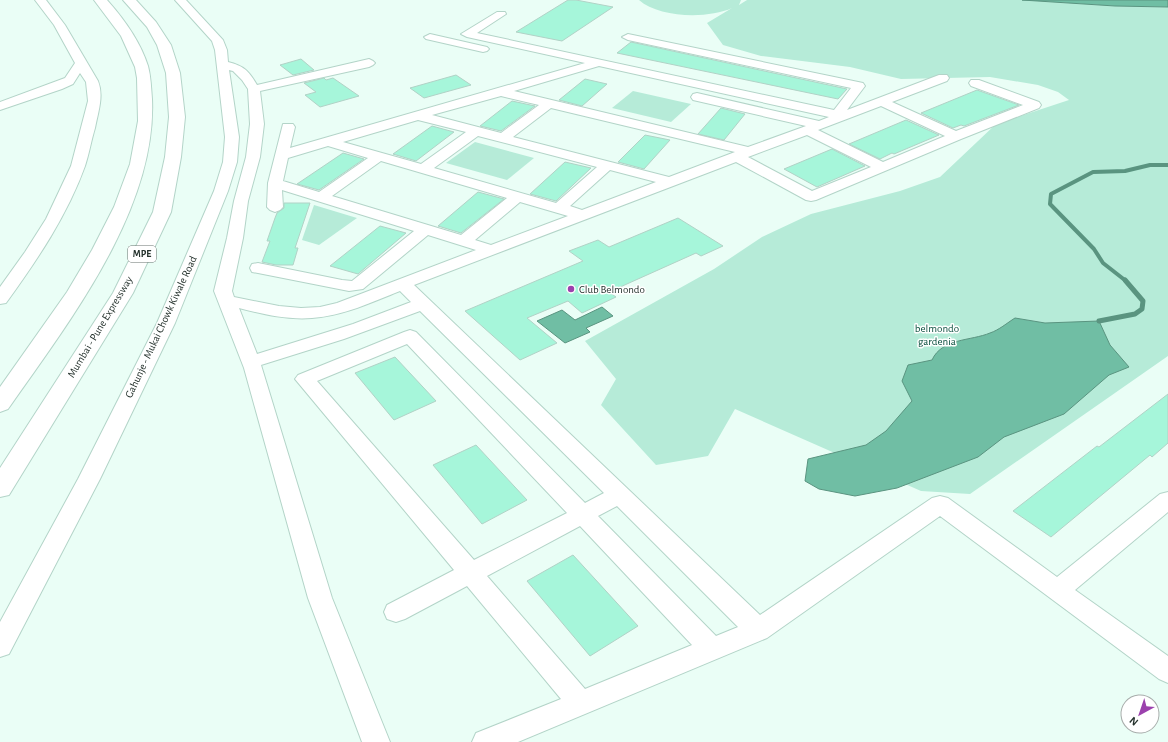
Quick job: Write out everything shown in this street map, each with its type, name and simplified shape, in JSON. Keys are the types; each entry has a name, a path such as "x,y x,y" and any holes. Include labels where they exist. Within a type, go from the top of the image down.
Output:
{"highway":[{"path":"0,404 77,294 120,215 140,160 146,120 144,77 135,50 124,29 100,0"},
{"name":"Mumbai - Pune Expressway","path":"0,488 123,293 162,212 173,157 177,117 173,74 164,45 152,25 129,0"}],"street":[{"path":"0,299 23,267 58,210 78,166 93,110 95,94 93,81 85,72 62,30 40,0"},
{"name":"Gahunje - Mukai Chowk Kiwale Road","path":"0,646 88,479 166,323 221,191 230,162 232,137 223,64 217,40 180,0"},
{"path":"500,14 467,34 598,69 840,115"},
{"path":"430,37 491,51"},
{"path":"628,37 859,86 840,115"},
{"path":"0,106 69,81 81,63"},
{"path":"254,89 369,63"},
{"path":"223,64 237,68 247,78 254,89 257,124 253,157 241,201 235,238 223,291 251,362 320,598 376,742"},
{"path":"283,150 551,65 574,70"},
{"path":"283,150 329,142 574,70 598,69"},
{"path":"226,300 264,309 312,313 342,307 814,128 840,115 883,102 943,78"},
{"path":"501,92 549,103 744,154 811,197 956,136 1035,105 975,83"},
{"path":"682,94 814,128 882,167"},
{"path":"883,102 956,136"},
{"path":"503,138 549,103"},
{"path":"418,116 671,182"},
{"path":"274,207 275,183 288,127"},
{"path":"423,169 476,131"},
{"path":"329,142 583,215"},
{"path":"321,197 380,156"},
{"path":"558,208 607,165"},
{"path":"275,183 492,250"},
{"path":"464,241 518,196"},
{"path":"258,268 342,286 353,286 426,229"},
{"path":"402,284 758,630"},
{"path":"251,362 391,318 423,303"},
{"path":"581,703 305,379 410,336 712,649"},
{"path":"396,612 620,496"},
{"path":"1058,590 1168,500"},
{"path":"486,742 758,630 940,504 1168,671"}],"green space":[{"name":"belmondo gardenia","path":"639,0 741,0 739,5 747,0 1022,0 1115,6 1168,7 1168,356 970,494 921,491 735,409 708,456 656,465 601,405 616,379 585,341 714,269 762,237 811,214 900,191 940,177 996,124 1069,100 1058,92 1038,85 990,77 901,79 850,67 761,56 723,45 707,23 732,8 722,12 710,14 684,15 659,10 648,6"},
{"path":"633,91 691,104 671,122 612,108"},
{"path":"475,142 534,158 507,180 446,163"},
{"path":"314,205 357,218 319,245 302,240"}],"shaded area":[{"path":"1022,0 1168,0 1168,7 1115,6"},
{"path":"602,307 613,316 586,328 590,332 565,343 537,321 562,310 575,320"},
{"path":"1015,318 1045,323 1099,321 1110,345 1129,367 1109,375 1064,414 1004,437 978,457 897,488 855,496 819,489 805,481 808,459 866,445 886,431 912,401 902,381 908,365 932,360 937,353 950,344 993,332"}],"building":[{"path":"568,0 576,0 613,7 562,41 516,32"},
{"path":"631,42 847,89 838,99 617,53"},
{"path":"301,59 314,70 293,75 280,65"},
{"path":"456,75 471,85 424,98 410,88"},
{"path":"324,78 326,80 333,78 359,96 320,107 305,95 316,92 304,83"},
{"path":"585,79 607,84 582,106 559,100"},
{"path":"977,90 1019,105 964,126 961,125 953,128 921,113"},
{"path":"512,101 535,106 501,131 480,126"},
{"path":"721,108 745,114 724,140 698,134"},
{"path":"906,120 939,135 880,159 849,144"},
{"path":"432,126 454,132 416,161 393,154"},
{"path":"645,135 670,140 644,169 618,162"},
{"path":"832,149 865,166 817,187 784,169"},
{"path":"343,153 364,159 319,190 297,184"},
{"path":"565,162 591,168 556,201 530,194"},
{"path":"478,192 504,199 461,233 438,226"},
{"path":"284,203 310,203 295,248 298,248 293,265 276,265 262,262 270,241 267,241 275,218 277,213 284,208"},
{"name":"Club Belmondo","path":"678,218 723,246 701,256 696,253 609,292 616,297 582,313 568,301 527,318 557,343 520,360 465,311 583,261 569,251 598,240 609,247"},
{"path":"380,226 406,233 358,274 330,266"},
{"path":"395,357 436,401 394,420 355,373"},
{"path":"1168,394 1168,443 1152,457 1150,455 1051,537 1013,511 1097,446 1099,447"},
{"path":"476,445 527,500 482,524 433,465"},
{"path":"573,555 638,626 590,656 527,581"}],"waterway":[{"path":"1126,281 1103,263 1094,249 1050,204 1051,194 1093,172 1125,171 1150,165 1168,165"},
{"path":"1099,321 1135,314 1142,309 1143,301 1126,281"}],"place":[{"name":"Club Belmondo","path":"571,289"}]}
